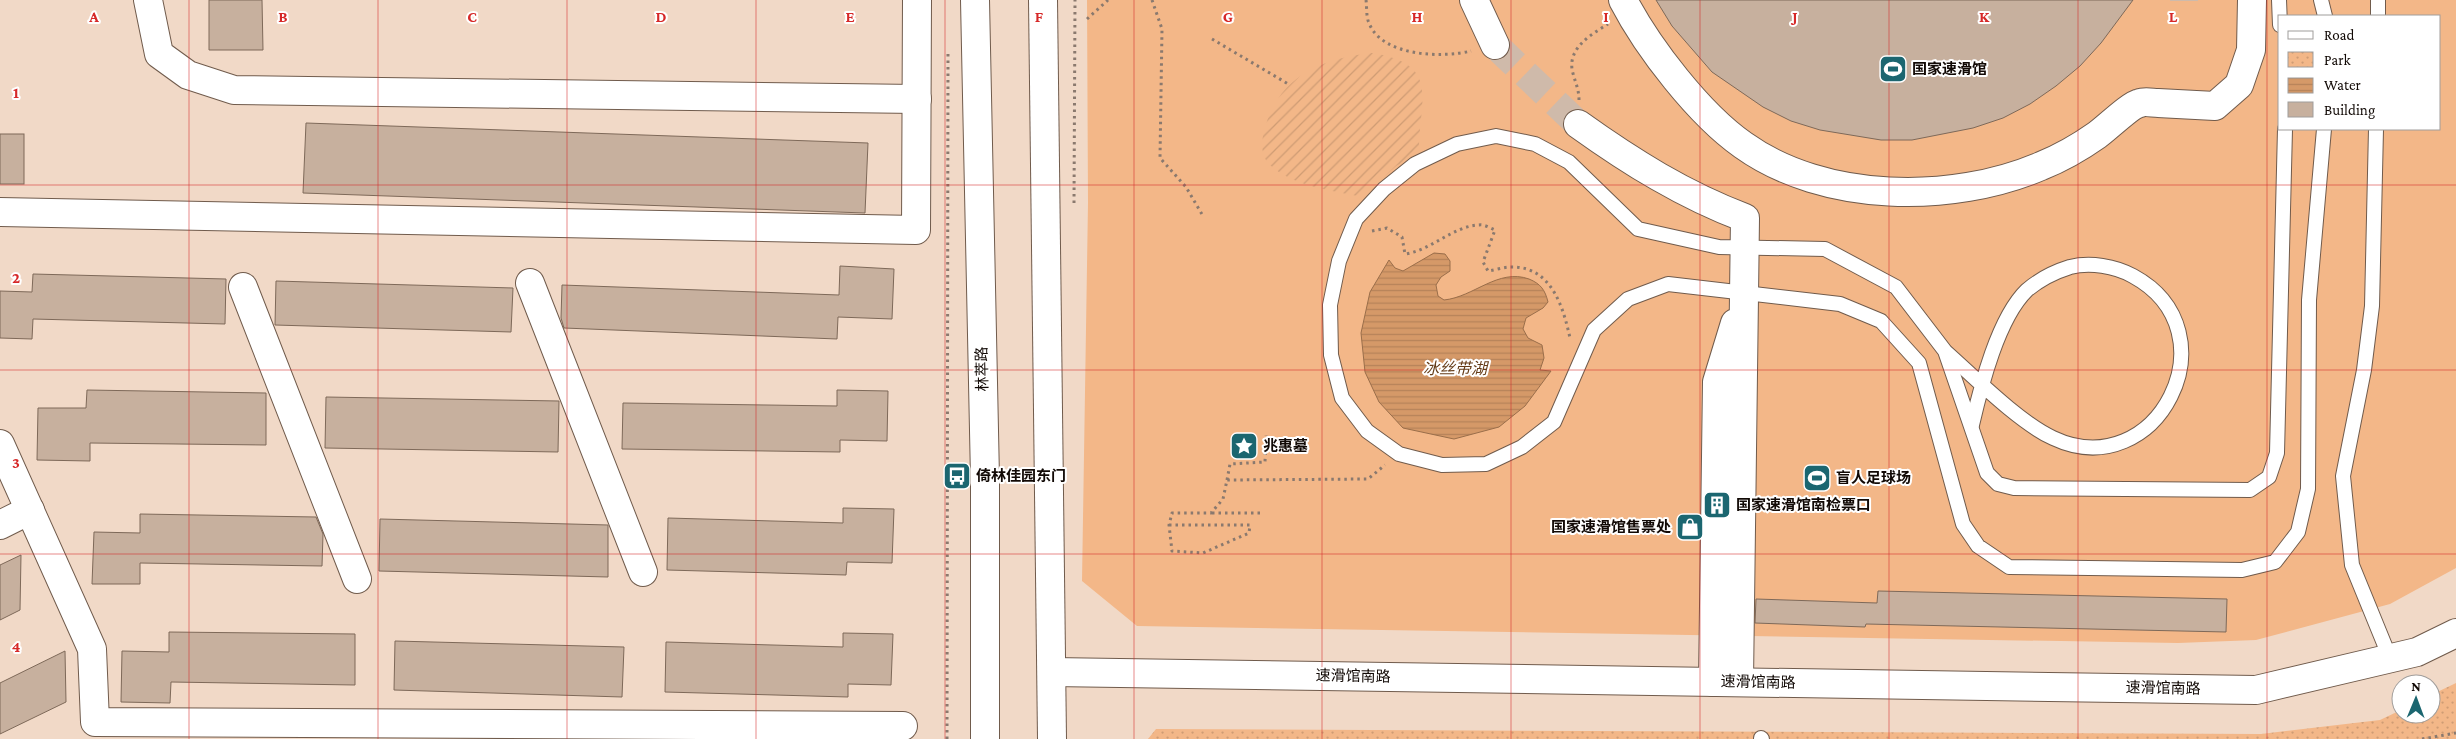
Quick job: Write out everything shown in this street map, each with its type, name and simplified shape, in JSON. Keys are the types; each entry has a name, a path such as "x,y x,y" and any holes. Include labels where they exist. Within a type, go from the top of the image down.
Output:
{"street":[{"path":"148,0 159,54 188,75 234,90 917,99"},
{"path":"0,212 916,230 918,0"},
{"name":"林萃路","path":"975,0 985,478 985,739"},
{"path":"1043,0 1052,739"},
{"path":"1474,0 1495,45"},
{"path":"1626,5 1653,47 1679,81 1710,115 1743,145 1795,171 1822,180 1882,192 1915,193 1980,186 2042,166 2098,134 2139,103 2215,106 2239,85 2251,50 2252,0"},
{"path":"1578,114 1627,159 1666,183 1707,204 1745,218 1739,682"},
{"path":"530,283 643,572"},
{"path":"243,287 357,579"},
{"path":"1713,682 1717,382 1745,293"},
{"path":"0,444 92,649 95,722 902,726"},
{"path":"0,526 30,510"},
{"name":"速滑馆南路","path":"1052,672 2256,690 2418,652 2456,633"}],"lane":[{"path":"2279,0 2280,15"},
{"path":"2321,0 2325,15"},
{"path":"2378,0 2378,15"},
{"path":"1945,351 1987,472 1998,484 2014,488 2250,490 2269,477 2277,453 2285,130"},
{"path":"1972,427 1981,384 2007,319 2015,304 2027,290 2041,279 2057,271 2074,266 2110,267 2143,281 2167,306 2176,322 2182,358 2180,375 2166,408 2154,422 2140,432 2107,445 2089,447 2071,445 2039,431 1981,384 1945,351 1896,287 1825,249 1719,247 1638,229 1569,162 1535,144 1496,136 1457,144 1415,164 1384,189 1356,219 1339,262 1330,305 1331,355 1342,398 1367,431 1399,454 1442,465 1486,464 1522,447 1554,422 1594,330 1628,299 1668,284 1840,304 1881,321 1919,363 1963,524 1978,546 2009,567 2242,570 2275,562 2298,532 2308,489 2309,300 2324,130"},
{"path":"2376,130 2372,306 2364,370 2342,476 2352,565 2390,658"}],"path":[{"path":"1087,19 1108,0"},
{"path":"1152,0 1162,29 1160,158 1186,187 1202,216"},
{"path":"1366,0 1369,23 1373,30 1390,44 1403,50 1455,55 1495,45"},
{"path":"1578,114 1579,89 1572,67 1574,51 1626,5"},
{"path":"1212,39 1290,85"},
{"path":"947,739 948,48"},
{"path":"1350,235 1387,228 1402,237 1405,254 1420,252 1457,231 1480,224 1495,230 1483,262 1488,271 1511,267 1528,269 1551,284 1565,314 1570,340"},
{"path":"1211,513 1223,500 1230,464 1265,462 1266,435"},
{"path":"1227,480 1368,479 1399,454"},
{"path":"1169,525 1250,525 1249,533 1202,553 1172,551 1169,525 1172,514 1262,513"},
{"path":"2422,739 2451,737 2456,733"}],"green space":[{"name":"国家速滑馆","path":"1087,0 2456,0 2456,568 2390,604 2256,640 2178,643 1137,626 1082,581 1088,203"},
{"path":"1372,53 1394,58 1409,66 1418,76 1422,88 1419,153 1396,166 1362,197 1301,183 1289,178 1269,164 1264,157 1262,149 1264,132 1270,113 1290,85 1303,74 1319,66 1335,60"},
{"path":"2456,683 2456,739 1148,739 1156,729 2261,734 2380,720 2391,715 2391,724 2441,724 2441,690"}],"water":[{"name":"冰丝带湖","path":"1434,253 1445,254 1450,261 1450,271 1441,277 1436,285 1438,296 1444,300 1466,294 1496,280 1518,277 1537,283 1544,291 1548,302 1543,308 1526,318 1523,329 1528,338 1542,345 1544,358 1540,370 1551,371 1525,406 1499,427 1454,439 1403,428 1379,402 1365,372 1361,333 1370,292 1389,260 1395,268 1403,271"}],"building":[{"path":"209,0 262,0 263,50 209,50"},
{"name":"国家速滑馆","path":"1656,0 2133,0 2101,43 2080,66 2030,104 2003,118 1973,128 1912,140 1881,140 1820,130 1791,121 1763,107 1712,72 1672,26"},
{"path":"306,123 868,143 865,213 303,193"},
{"path":"0,134 24,134 24,184 0,184"},
{"path":"840,266 894,269 892,319 838,317 837,339 564,328 561,318 562,285 839,295"},
{"path":"33,274 226,279 225,324 33,319 32,339 0,338 0,291 32,292"},
{"path":"276,281 513,288 511,332 275,325"},
{"path":"87,390 266,393 266,445 90,443 90,461 37,460 38,408 86,408"},
{"path":"837,390 888,391 887,441 840,440 840,452 622,449 623,403 837,406"},
{"path":"326,397 559,401 558,452 325,448"},
{"path":"843,508 894,509 892,563 847,562 846,575 667,570 668,518 843,523"},
{"path":"140,514 316,517 323,534 322,566 140,563 140,584 92,584 94,532 140,533"},
{"path":"380,519 608,525 608,577 379,571"},
{"path":"21,555 20,610 0,620 0,565"},
{"path":"1878,591 2227,599 2226,632 1866,624 1865,627 1755,623 1756,599 1877,603"},
{"path":"169,632 355,634 355,685 171,682 170,703 121,702 122,651 169,652"},
{"path":"843,633 893,634 891,685 848,684 848,697 665,692 666,642 843,647"},
{"path":"395,641 624,647 622,697 394,690"},
{"path":"65,651 66,702 0,734 0,683"}],"tunnel":[{"path":"1495,45 1578,124"}],"place":[{"name":"国家速滑馆","path":"1893,69"},
{"name":"兆惠墓","path":"1244,446"},
{"name":"倚林佳园东门","path":"957,476"},
{"name":"盲人足球场","path":"1817,478"},
{"name":"国家速滑馆南检票口","path":"1717,505"},
{"name":"国家速滑馆售票处","path":"1690,527"}]}
